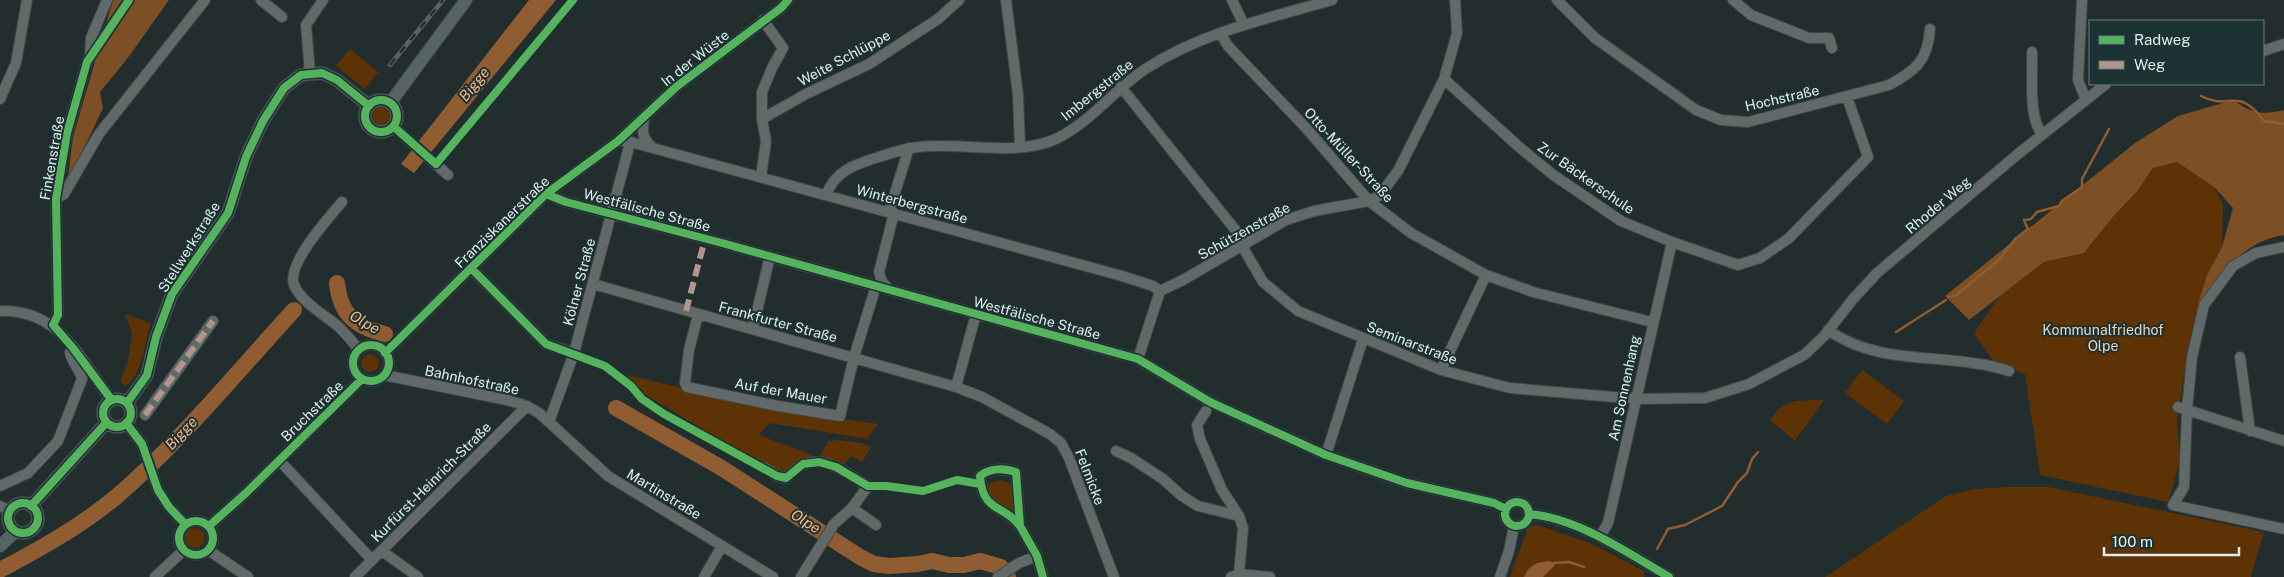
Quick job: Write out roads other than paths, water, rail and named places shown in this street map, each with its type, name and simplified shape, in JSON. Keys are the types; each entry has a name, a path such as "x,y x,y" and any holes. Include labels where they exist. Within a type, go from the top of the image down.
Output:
{"main road":[{"path":"390,103 466,0"},
{"path":"310,73 322,73 330,76 369,106"},
{"name":"Stellwerkstraße","path":"127,403 147,375 156,337 172,294 228,213 246,157 263,121 284,88 294,79 310,73"},
{"path":"376,101 390,103 397,111 394,127 385,132 371,129 365,120 369,106 376,101"},
{"path":"111,399 121,399 127,403 131,415 126,423 114,427 106,422 102,410 111,399"},
{"path":"31,506 106,422"},
{"path":"18,504 31,506 37,515 36,525 29,532 16,531 9,523 5,508 18,504"},
{"path":"0,546 16,531"}],"street":[{"path":"0,99 16,63 28,0"},
{"path":"90,56 90,38 107,0"},
{"path":"90,56 129,0"},
{"name":"Finkenstraße","path":"56,199 64,194 99,134 205,0"},
{"path":"261,0 282,16"},
{"path":"310,73 306,25 323,0"},
{"name":"In der Wüste","path":"763,20 780,0"},
{"name":"In der Wüste","path":"644,118 676,87 781,8 788,0"},
{"name":"Weite Schlüppe","path":"762,119 806,94 869,64 938,19 959,0"},
{"path":"1006,0 1018,95 1020,147"},
{"path":"1232,0 1244,25"},
{"name":"Imbergstraße","path":"826,195 830,186 844,170 855,164 909,148 937,145 1020,147 1051,141 1073,129 1121,87 1165,57 1220,33 1332,0"},
{"name":"Schützenstraße","path":"1160,292 1286,220 1304,214 1369,201 1379,196 1398,171 1444,79 1457,33 1455,0"},
{"name":"Hochstraße","path":"1557,0 1595,38 1696,110 1720,120 1748,122 1888,85 1918,65 1929,48 1930,29"},
{"path":"1734,0 1751,15 1809,38 1829,38 1832,48"},
{"path":"2082,0 2078,80 2086,100"},
{"path":"761,177 766,141 762,119 762,92 783,48 763,20"},
{"name":"Otto-Müller-Straße","path":"1220,33 1228,46 1306,128 1369,201 1411,234 1486,274 1533,292 1652,322"},
{"path":"2264,50 2284,44"},
{"path":"2032,52 2033,108 2036,127 2042,134"},
{"name":"Finkenstraße","path":"52,325 58,315 56,199 67,133 84,68 90,56"},
{"name":"Zur Bäckerschule","path":"1444,79 1552,174 1621,221 1672,242 1738,264 1760,258 1788,239 1868,158 1847,97"},
{"name":"Rhoder Weg","path":"1798,358 1817,343 1853,299 1877,274 2042,134 2105,85"},
{"name":"Seminarstraße","path":"1121,87 1237,232 1242,246 1263,282 1298,311 1363,339 1441,370 1510,388 1637,399 1705,398 1749,384 1798,358"},
{"path":"644,118 644,138 654,148"},
{"name":"Franziskanerstraße","path":"385,353 546,194 618,141 644,118"},
{"path":"394,127 448,175"},
{"name":"Winterbergstraße","path":"618,141 627,141 654,148 891,213 1153,286 1160,292"},
{"name":"Kölner Straße","path":"549,422 574,353 629,147"},
{"path":"890,290 882,282 879,272 891,213 909,148"},
{"name":"Westfälische Straße","path":"546,194 566,202 770,256 1138,359 1210,402 1326,455 1407,483 1494,503 1506,509"},
{"path":"342,202 296,265 292,279 302,296 338,327 360,350"},
{"name":"Am Sonnenhang","path":"1600,537 1608,522 1637,399 1652,322 1672,242"},
{"path":"2284,247 2256,253 2233,266 2204,305 2182,408 2184,487 2172,505 2284,529"},
{"path":"753,328 770,256"},
{"path":"471,268 546,344 574,353"},
{"path":"862,282 872,279 879,272"},
{"path":"1441,370 1486,274"},
{"name":"Frankfurter Straße","path":"593,284 956,387"},
{"path":"854,357 876,286"},
{"path":"1138,359 1160,292"},
{"path":"0,311 25,312 52,325 74,348 111,399"},
{"path":"956,387 976,314"},
{"name":"Auf der Mauer","path":"698,315 689,350 685,384 687,387 840,416 854,357"},
{"path":"145,415 212,321"},
{"path":"1828,330 1837,336 1888,355 1979,364 2009,371"},
{"path":"1326,455 1363,339"},
{"path":"373,346 385,353 388,364 384,375 374,381 362,379 357,375 353,359 360,350 373,346"},
{"path":"0,486 28,473 58,441 82,379 81,373 70,356 70,352 74,348"},
{"path":"2240,357 2250,431"},
{"name":"Bahnhofstraße","path":"384,375 482,394 527,406 549,422"},
{"name":"Bruchstraße","path":"209,526 362,379"},
{"name":"Felmicke","path":"956,387 982,397 1050,434 1061,443 1069,458 1114,577"},
{"name":"Kurfürst-Heinrich-Straße","path":"355,577 527,406"},
{"path":"2182,408 2284,441"},
{"path":"1206,411 1197,425 1200,438 1222,490 1239,516 1243,528 1235,576 1270,577"},
{"name":"Martinstraße","path":"549,422 608,476 773,577"},
{"path":"126,423 142,444 153,477 169,506 185,524"},
{"path":"1116,452 1131,458 1198,506 1239,516"},
{"path":"279,460 372,560"},
{"path":"766,468 778,476 786,478 803,464 820,462 836,467 868,486 852,508 840,517 826,535 801,577"},
{"path":"1020,526 1016,472 1007,469 986,471 980,476 981,490 987,502 1016,520 1037,556 1043,577"},
{"path":"1513,502 1521,502 1527,508 1529,514 1525,523 1514,526 1507,521 1506,509 1513,502"},
{"path":"852,508 876,525"},
{"path":"1529,514 1558,520 1600,537 1658,574 1669,577"},
{"path":"200,521 209,526 213,536 208,550 198,555 184,550 179,534 185,524 200,521"},
{"path":"1500,577 1509,551 1514,526"},
{"path":"704,577 722,546"},
{"path":"155,577 184,550"},
{"path":"208,550 248,577"},
{"path":"382,551 418,577"},
{"path":"998,577 1021,562 1037,556"}],"water":[{"path":"529,0 556,0 414,173 401,164"},
{"path":"1549,561 1555,565 1543,577 1524,577 1534,565"}],"waterway":[{"path":"2201,96 2211,100 2240,101 2255,110 2264,121 2284,124"},
{"path":"1948,297 1955,296 2000,259 2015,239 2028,229 2024,220 2031,219 2037,212 2059,206 2062,201 2082,187 2082,179 2109,129"},
{"name":"Olpe","path":"337,283 342,303 351,318 365,327 385,334"},
{"path":"1896,332 1946,300"},
{"name":"Bigge","path":"0,570 89,518 116,497 186,430 294,310"},
{"name":"Olpe","path":"616,408 720,467 860,557 874,564 889,566 932,561 949,565 964,565 980,561 1001,567 1008,577"},
{"path":"1657,549 1668,529 1685,525 1722,506 1738,482 1747,473 1752,459 1758,452"},
{"path":"1554,563 1569,562 1584,567"}],"railway":[{"path":"390,65 443,0"}],"park label":[{"name":"Kommunalfriedhof Olpe","path":"2103,338"}]}
